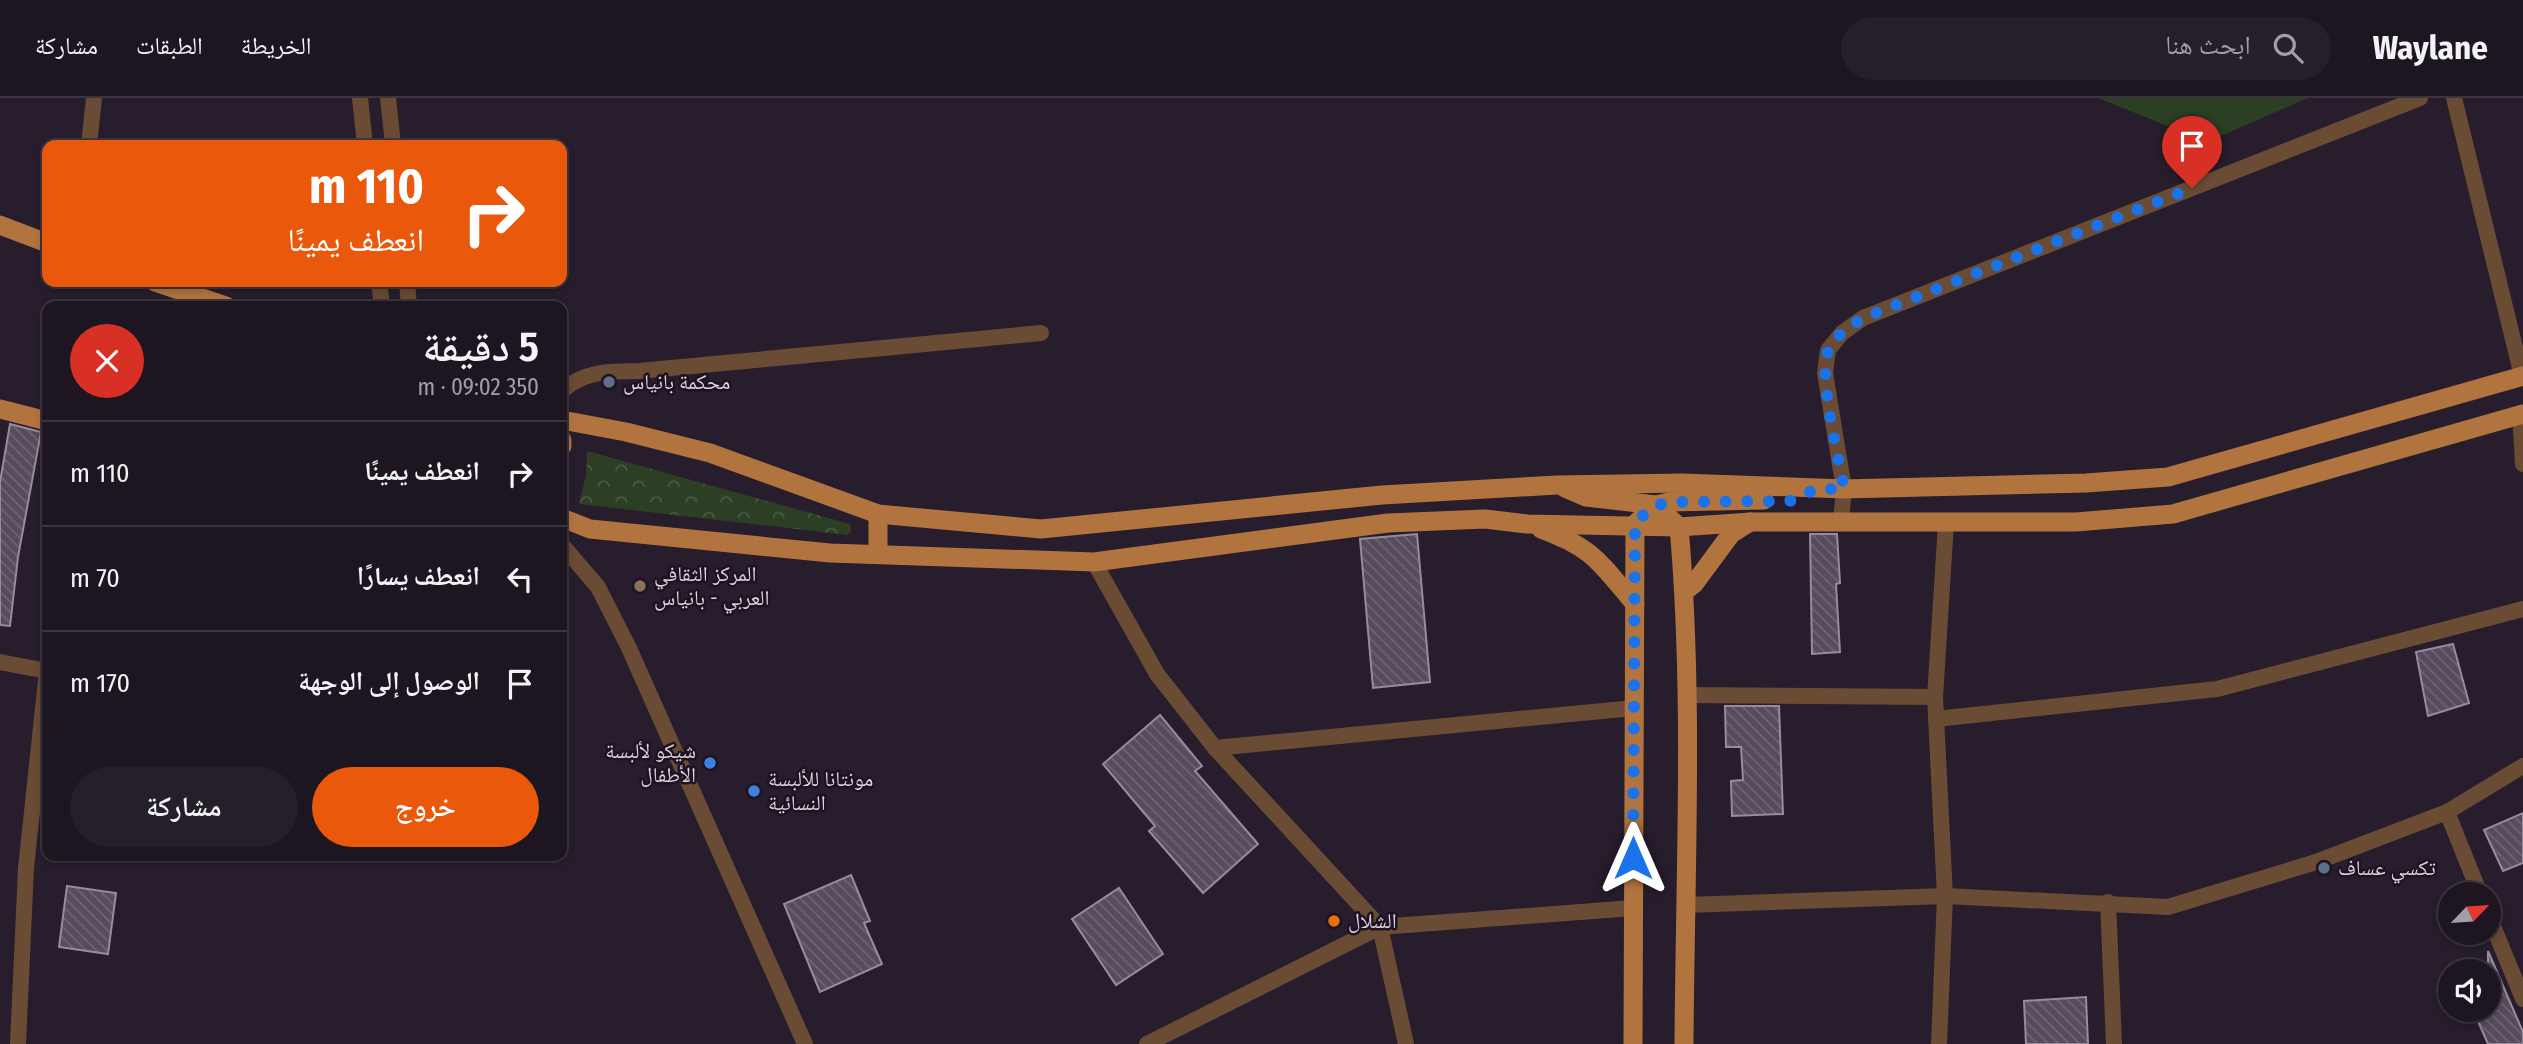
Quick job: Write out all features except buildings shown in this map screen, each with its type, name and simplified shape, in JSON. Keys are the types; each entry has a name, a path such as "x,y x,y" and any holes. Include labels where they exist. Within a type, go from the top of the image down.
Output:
{"main road":[{"path":"0,225 42,241"},
{"path":"170,287 211,301"},
{"path":"567,421 626,432 710,453 877,514 1041,529 1382,495 1557,485 1682,483 1844,489 2086,483 2168,477 2523,376"},
{"path":"0,409 42,420"},
{"path":"567,520 590,529 830,553 1094,562 1388,523 1485,519 1527,524 1635,524 1679,527 1751,522 2076,522 2174,514 2521,415"},
{"path":"1557,485 1586,497 1656,505 1743,499 1790,501 1816,489"},
{"path":"1633,1044 1635,524 1656,505"},
{"path":"1656,505 1679,527 1685,592 1684,1044"},
{"path":"877,514 878,554"},
{"path":"1685,592 1731,534 1751,522"},
{"path":"1527,524 1574,541 1589,550 1603,563 1635,604"}],"street":[{"path":"90,140 94,98"},
{"path":"360,98 364,140"},
{"path":"388,98 392,140"},
{"path":"1841,521 1844,489 1825,373 1828,350 1842,333 1863,318 2420,98"},
{"path":"2454,98 2523,376"},
{"path":"567,388 588,376 608,371 639,372 1041,333"},
{"path":"2521,415 2523,464"},
{"path":"1940,1044 1945,895 1935,697 1945,523"},
{"path":"567,551 598,587 629,648 805,1044"},
{"path":"1094,562 1157,674 1215,748 1380,927 1405,1044"},
{"path":"1936,719 2217,689 2523,608"},
{"path":"0,662 42,670"},
{"path":"1686,695 1935,697"},
{"path":"1215,748 1634,708"},
{"path":"18,1044 26,868 42,718"},
{"path":"1685,905 1945,895 2168,907 2316,862 2447,812 2523,766"},
{"path":"2447,812 2475,882"},
{"path":"2108,902 2114,1044"},
{"path":"1147,1044 1380,927 1633,908"},
{"path":"2501,945 2523,999"}],"green space":[{"path":"2098,98 2308,98 2207,142"},
{"path":"587,451 850,524 851,531 848,535 579,504 586,475"}],"place":[{"name":"محكمة بانياس","path":"609,382"},
{"name":"المركز الثقافي العربي - بانياس","path":"640,586"},
{"name":"شيكو لألبسة الأطفال","path":"710,763"},
{"name":"مونتانا للألبسة النسائية","path":"754,791"},
{"name":"تكسي عساف","path":"2324,868"},
{"name":"الشلال","path":"1334,921"}],"route":[{"path":"1633,858 1635,524 1642,515 1656,505 1669,502 1743,499 1790,501 1816,489 1844,489 1825,373 1828,350 1842,333 1863,318 2192,188"}]}
